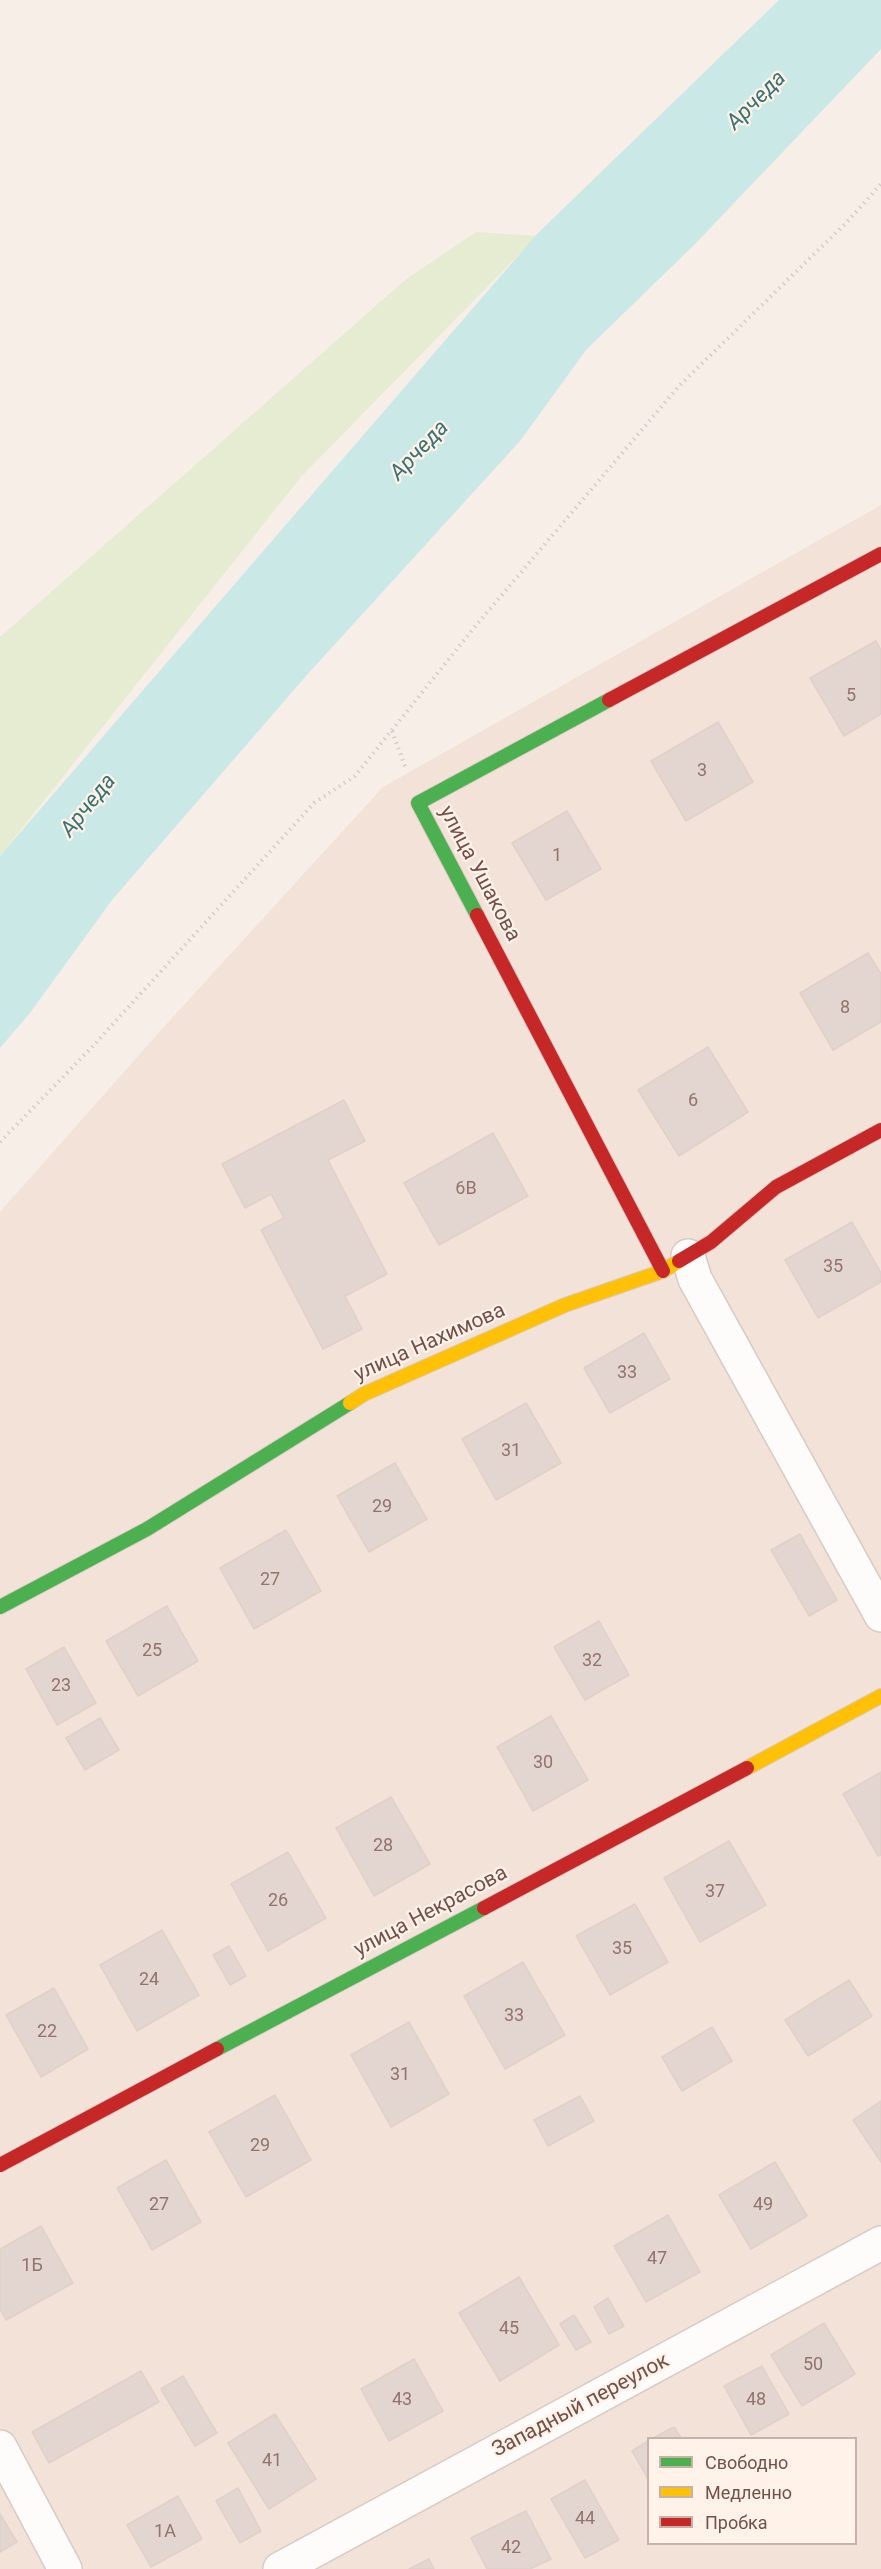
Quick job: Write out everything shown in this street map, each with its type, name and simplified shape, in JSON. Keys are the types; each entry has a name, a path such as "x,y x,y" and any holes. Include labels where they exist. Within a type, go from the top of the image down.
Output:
{"street":[{"name":"улица Ушакова","path":"675,1264 418,803 881,554"},
{"name":"улица Нахимова","path":"0,1608 147,1529 364,1394 565,1305 675,1264 711,1242 776,1187 881,1130"},
{"path":"675,1264 695,1279 881,1615"},
{"name":"улица Некрасова","path":"0,2165 881,1696"},
{"name":"Западный переулок","path":"280,2569 881,2242"},
{"path":"0,2447 66,2569"}],"path":[{"path":"0,1142 94,1045 314,803 355,776 473,629 679,386 847,222 881,184"}],"shaded area":[{"path":"881,505 881,2569 0,2569 0,1212 162,1029 383,787"}],"green space":[{"path":"476,232 537,236 301,477 0,856 0,637 405,280"}],"water":[{"name":"Арчеда","path":"779,0 881,0 881,49 694,245 586,350 520,441 306,676 112,900 30,1013 0,1048 0,857 5,850 537,234"}],"building":[{"path":"876,641 881,650 881,714 844,736 810,678"},
{"path":"718,722 753,782 686,821 651,761"},
{"path":"567,811 601,869 546,900 512,843"},
{"path":"868,953 881,974 881,1022 833,1050 800,993"},
{"path":"708,1047 748,1112 679,1156 638,1090"},
{"path":"344,1100 365,1141 328,1160 387,1274 345,1296 362,1329 323,1349 261,1230 284,1218 271,1194 245,1208 222,1164"},
{"path":"493,1133 528,1196 439,1245 404,1183"},
{"path":"852,1222 881,1273 881,1282 818,1318 785,1260"},
{"path":"644,1333 670,1379 610,1413 584,1368"},
{"path":"526,1403 561,1463 496,1500 462,1439"},
{"path":"395,1463 427,1519 369,1552 337,1496"},
{"path":"286,1530 321,1591 254,1629 220,1568"},
{"path":"800,1534 837,1600 809,1616 771,1550"},
{"path":"167,1606 198,1661 138,1696 106,1641"},
{"path":"599,1621 629,1675 585,1700 554,1647"},
{"path":"64,1647 96,1703 57,1725 26,1669"},
{"path":"551,1716 588,1780 533,1811 497,1747"},
{"path":"100,1718 119,1750 85,1770 66,1738"},
{"path":"881,1772 881,1855 878,1856 843,1794"},
{"path":"391,1797 430,1864 374,1896 336,1828"},
{"path":"729,1841 766,1905 700,1942 664,1878"},
{"path":"288,1852 326,1918 268,1951 231,1884"},
{"path":"635,1904 668,1962 610,1995 576,1936"},
{"path":"162,1930 199,1995 137,2031 100,1965"},
{"path":"229,1946 246,1976 230,1985 213,1955"},
{"path":"523,1962 565,2035 505,2069 464,1996"},
{"path":"849,1980 872,2016 808,2056 785,2020"},
{"path":"54,1988 88,2049 41,2077 6,2015"},
{"path":"409,2022 449,2094 391,2127 351,2055"},
{"path":"712,2027 732,2061 682,2091 662,2057"},
{"path":"275,2095 311,2160 246,2197 209,2132"},
{"path":"580,2096 594,2121 548,2146 534,2120"},
{"path":"881,2101 881,2162 853,2120"},
{"path":"166,2160 201,2222 152,2250 117,2188"},
{"path":"775,2162 807,2216 751,2249 719,2195"},
{"path":"668,2215 700,2272 646,2302 614,2246"},
{"path":"41,2226 73,2283 6,2320 0,2309 0,2249"},
{"path":"519,2277 559,2345 500,2381 459,2313"},
{"path":"608,2298 624,2326 609,2334 594,2307"},
{"path":"574,2315 591,2342 576,2350 560,2324"},
{"path":"824,2323 855,2374 802,2406 771,2355"},
{"path":"414,2359 443,2411 389,2441 361,2389"},
{"path":"762,2366 789,2414 751,2435 724,2386"},
{"path":"141,2371 159,2402 49,2463 32,2432"},
{"path":"183,2376 217,2433 195,2446 161,2389"},
{"path":"275,2414 316,2479 269,2509 228,2443"},
{"path":"674,2427 680,2437 655,2437"},
{"path":"647,2442 647,2477 632,2451"},
{"path":"585,2480 619,2540 585,2558 551,2499"},
{"path":"238,2488 261,2531 240,2543 216,2501"},
{"path":"178,2496 202,2539 151,2567 127,2525"},
{"path":"526,2511 551,2559 530,2569 487,2569 471,2538"},
{"path":"0,2514 17,2542 0,2552"},
{"path":"429,2559 434,2569 409,2569"}],"traffic: fast":[{"path":"477,915 418,803 609,700"},
{"path":"0,1607 147,1529 350,1403"},
{"path":"217,2049 484,1908"}],"traffic: slow":[{"path":"350,1403 364,1394 565,1305 663,1271 679,1261"},
{"path":"747,1768 881,1696"}],"traffic: jam":[{"path":"609,700 881,554"},
{"path":"477,915 663,1271"},
{"path":"679,1261 711,1242 776,1187 881,1130"},
{"path":"484,1908 747,1768"},
{"path":"0,2165 217,2049"}]}
